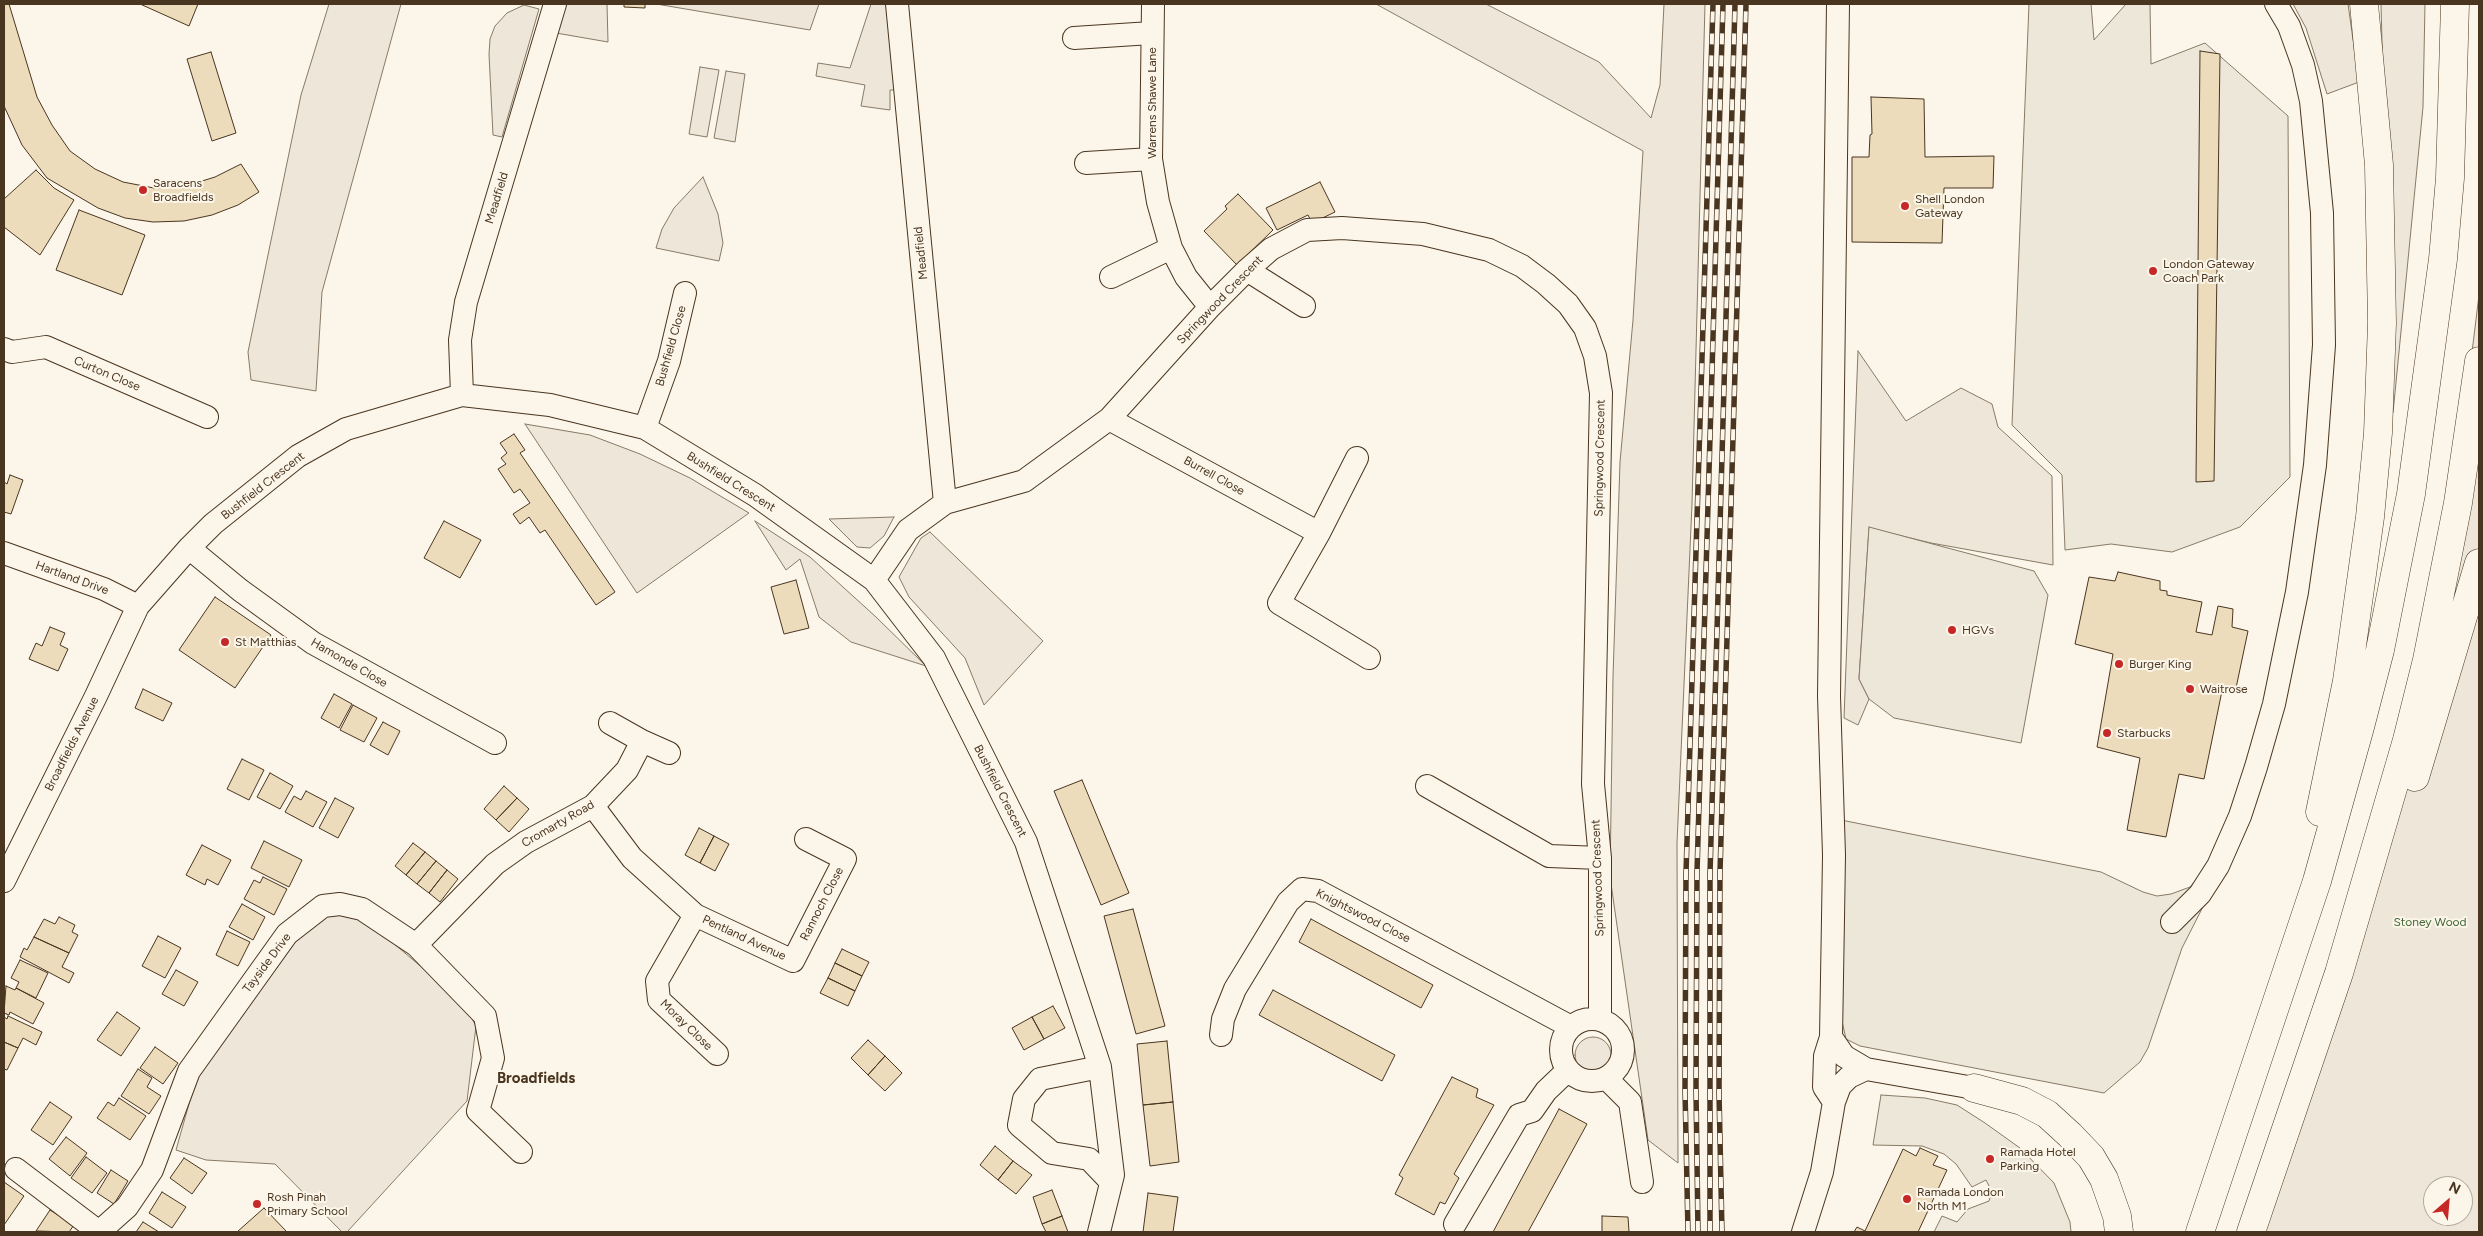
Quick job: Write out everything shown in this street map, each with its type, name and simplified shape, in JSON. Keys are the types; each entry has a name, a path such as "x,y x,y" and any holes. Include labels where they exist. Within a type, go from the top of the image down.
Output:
{"highway":[{"path":"2268,1033 2322,799 2346,681 2370,517 2378,432 2382,323 2379,165 2364,4"},
{"path":"2200,1232 2268,1033 2317,881 2380,650 2411,494 2443,259 2450,168 2455,4"},
{"path":"2251,1232 2314,1049 2383,825 2427,660 2458,503 2479,361"},
{"path":"2314,1049 2373,899 2401,820 2479,563"},
{"path":"1974,1088 2022,1101 2047,1114 2070,1135 2091,1157 2104,1179 2117,1216 2119,1232"}],"street":[{"name":"Meadfield","path":"462,395 460,340 466,302 555,4"},
{"name":"Meadfield","path":"897,4 945,503"},
{"name":"Warrens Shawe Lane","path":"1153,4 1151,34 1151,159 1158,202 1171,248 1186,277 1210,307"},
{"path":"1834,1102 1824,1087 1824,1056 1831,1038 1834,855 1828,696 1838,4"},
{"path":"2172,922 2200,894 2218,866 2240,816 2256,767 2274,704 2297,592 2315,465 2324,345 2322,213 2310,101 2303,65 2289,26 2276,4"},
{"path":"1074,38 1151,34"},
{"path":"1086,163 1151,159"},
{"name":"Springwood Crescent","path":"874,580 908,530 945,503 1024,481 1110,419 1210,307 1248,270 1271,249 1307,230 1342,228 1423,234 1489,250 1522,266 1568,304 1585,328 1595,356 1602,394 1593,784 1600,858 1600,1020"},
{"path":"1111,278 1171,248"},
{"path":"1248,270 1304,306"},
{"name":"Bushfield Close","path":"645,428 669,361 685,293"},
{"name":"Curton Close","path":"4,349 12,352 46,347 207,417"},
{"name":"Bushfield Crescent","path":"138,606 189,548 244,497 298,456 346,429 462,395 550,405 645,428 755,495 874,580 934,658 1026,842 1100,1067 1113,1175 1098,1232"},
{"name":"Burrell Close","path":"1110,419 1319,533"},
{"path":"1357,458 1319,533 1279,603 1369,658"},
{"name":"Hamonde Close","path":"189,548 240,590 313,643 495,744"},
{"name":"Hartland Drive","path":"4,553 104,589 138,606"},
{"name":"Broadfields Avenue","path":"4,881 96,696 138,606"},
{"path":"610,723 669,754"},
{"name":"Cromarty Road","path":"416,945 496,864 526,842 592,806 627,770 642,741"},
{"path":"1427,786 1549,856 1600,858"},
{"name":"Pentland Avenue","path":"592,806 632,858 695,915 793,961"},
{"name":"Rannoch Close","path":"793,961 845,859 806,839"},
{"name":"Knightswood Close","path":"1221,1035 1223,1019 1235,989 1288,902 1302,889 1318,891 1571,1027"},
{"name":"Tayside Drive","path":"99,1232 127,1207 152,1170 189,1071 287,934 323,906 340,904 362,909 416,945 485,1016 492,1058 478,1111 521,1152"},
{"name":"Moray Close","path":"695,915 657,981 659,1000 717,1054"},
{"path":"1600,1020 1610,1025 1617,1032 1623,1052 1617,1067 1606,1078 1596,1081 1586,1080 1576,1077 1568,1070 1561,1053 1561,1043 1571,1027 1580,1021 1600,1020"},
{"path":"1831,1038 1844,1056 1866,1069 1974,1088"},
{"path":"1100,1067 1040,1079 1024,1099 1019,1125 1052,1153 1089,1160 1111,1182"},
{"path":"1803,1232 1822,1172 1834,1102 1840,1086 1849,1077 1866,1069"},
{"path":"1455,1224 1519,1115 1532,1111 1546,1091 1568,1070"},
{"path":"1606,1078 1630,1102 1642,1182"},
{"path":"16,1169 99,1232"}],"green space":[{"path":"329,4 401,4 322,292 316,391 251,380 248,352 301,95"},
{"path":"564,4 607,4 608,42 556,33"},
{"path":"656,4 819,4 810,30"},
{"path":"871,4 887,4 895,90 890,90 890,110 861,106 865,85 816,76 818,63 850,68"},
{"path":"1376,4 1486,4 1599,62 1651,118 1660,85 1664,4 1705,4 1692,504 1677,843 1678,1163 1648,1140 1610,877 1613,677 1620,462 1633,320 1643,151"},
{"path":"2293,4 2348,4 2359,82 2327,94 2306,28"},
{"path":"2381,4 2425,4 2423,107 2393,413 2384,413 2384,119"},
{"path":"524,5 539,9 502,137 493,135 490,39 495,26 507,13"},
{"path":"700,67 719,70 707,137 689,134"},
{"path":"726,71 745,74 735,142 714,138"},
{"path":"703,177 718,214 723,243 719,261 656,248 662,229 674,208"},
{"name":"Stoney Wood","path":"2479,295 2479,1232 2253,1232 2438,630"},
{"path":"1858,351 1906,421 1961,388 1992,404 1998,427 2052,476 2053,565 1931,543 1869,528 1859,679 1869,699 1858,725 1844,718"},
{"path":"525,424 590,435 640,454 690,478 749,513 637,593"},
{"path":"894,517 884,536 870,548 857,547 829,519"},
{"path":"755,521 810,557 926,666 851,642 819,617 800,559 786,570"},
{"path":"930,532 1043,641 984,705 965,658 909,597 899,577 921,538"},
{"path":"343,913 374,927 462,1001 476,1026 467,1101 347,1232 342,1232 275,1164 206,1160 176,1150 196,1079 312,919"},
{"path":"1593,1037 1600,1038 1606,1042 1610,1048 1610,1062 1606,1068 1600,1072 1593,1073 1586,1072 1580,1068 1576,1062 1575,1055 1576,1048 1580,1042 1586,1038"}],"shaded area":[{"name":"London Gateway Coach Park","path":"2029,4 2091,4 2094,40 2126,4 2150,4 2151,64 2205,43 2288,116 2290,477 2240,527 2172,552 2111,544 2065,550 2062,475 2012,425"},
{"name":"HGVs","path":"1869,527 2034,571 2048,595 2021,743 1894,718 1869,699 1859,679"},
{"path":"1841,820 2101,872 2143,892 2157,896 2171,894 2190,887 2197,879 2212,889 2182,948 2148,1048 2140,1062 2104,1093 1860,1046 1846,1039 1841,1017"},
{"name":"Ramada Hotel Parking","path":"1881,1095 1925,1098 1957,1105 2020,1148 2054,1183 2070,1222 2071,1232 1934,1232 1942,1216 1957,1222 1968,1209 1989,1201 1992,1192 1986,1180 1972,1187 1956,1164 1944,1154 1922,1146 1873,1145"}],"building":[{"path":"4,4 9,4 37,97 52,125 70,151 95,169 123,182 154,188 186,186 215,177 241,164 259,192 238,205 212,215 184,221 153,222 125,218 98,208 47,178 22,145 4,106"},
{"path":"140,4 198,4 189,26"},
{"path":"624,4 645,4 645,8 624,7"},
{"path":"2200,51 2220,54 2214,481 2196,482"},
{"path":"211,52 236,133 212,141 187,59"},
{"path":"1871,97 1924,99 1925,157 1994,156 1993,188 1944,188 1942,243 1852,242 1852,157 1869,157 1870,135 1872,134"},
{"path":"36,170 54,188 74,200 40,255 4,227 4,199"},
{"path":"1320,182 1335,212 1312,223 1308,215 1277,230 1266,208"},
{"path":"1238,194 1273,230 1237,265 1204,231 1227,209 1225,206"},
{"path":"79,210 145,235 122,295 56,270"},
{"path":"514,434 525,450 520,453 615,592 596,605 545,530 540,533 529,517 520,524 513,514 530,503 520,489 514,493 498,469 506,464 501,458 507,453 500,443"},
{"path":"10,475 23,480 11,514 4,512 4,482 7,484"},
{"path":"444,521 481,540 460,578 424,558"},
{"path":"2118,572 2160,581 2160,590 2167,591 2167,595 2202,602 2196,632 2212,635 2218,606 2233,609 2232,627 2248,631 2236,688 2223,686 2204,779 2179,774 2166,837 2127,830 2140,758 2097,747 2113,654 2075,644 2089,577 2115,581"},
{"path":"796,580 809,628 784,634 771,587"},
{"name":"St Matthias","path":"215,597 271,635 235,688 179,650"},
{"path":"50,627 65,633 60,645 68,649 58,671 29,659 36,643 42,646"},
{"path":"143,689 172,703 163,721 135,708"},
{"path":"334,694 352,704 339,728 321,718"},
{"path":"353,705 377,718 364,742 340,730"},
{"path":"383,722 400,731 388,755 370,745"},
{"path":"242,759 264,770 249,800 227,789"},
{"path":"270,773 293,786 280,809 257,797"},
{"path":"1082,780 1129,893 1101,905 1054,791"},
{"path":"504,786 517,798 496,820 484,809"},
{"path":"306,791 327,802 313,827 285,812 294,796 301,800"},
{"path":"335,798 354,808 338,838 319,828"},
{"path":"517,798 529,809 509,832 496,820"},
{"path":"699,828 714,836 700,863 685,855"},
{"path":"714,836 729,844 715,871 700,863"},
{"path":"264,841 302,860 289,887 251,868"},
{"path":"413,843 425,852 406,875 395,866"},
{"path":"202,845 231,860 218,885 207,879 205,885 186,875"},
{"path":"425,852 436,861 417,884 406,875"},
{"path":"436,861 447,870 429,893 417,884"},
{"path":"447,870 458,879 440,902 429,893"},
{"path":"263,877 287,889 274,915 244,899 254,880 260,883"},
{"path":"242,904 265,917 253,940 229,927"},
{"path":"1133,909 1165,1026 1136,1034 1104,916"},
{"path":"59,917 75,925 72,932 78,935 69,953 34,937 44,919 55,924"},
{"path":"1311,919 1433,985 1421,1008 1299,942"},
{"path":"227,931 250,942 238,966 216,955"},
{"path":"158,936 181,948 165,978 142,966"},
{"path":"34,937 69,953 62,967 74,973 69,983 20,957 24,948 27,950"},
{"path":"842,949 869,962 862,976 835,963"},
{"path":"20,960 48,973 36,998 16,988 19,982 11,978"},
{"path":"835,963 862,976 855,991 828,978"},
{"path":"176,970 198,982 184,1006 162,994"},
{"path":"828,978 855,991 848,1006 820,993"},
{"path":"6,986 15,990 16,988 44,1003 33,1024 10,1012 9,1015 4,1013"},
{"path":"1273,990 1395,1055 1382,1081 1259,1015"},
{"path":"1053,1006 1065,1028 1044,1039 1032,1017"},
{"path":"117,1012 140,1028 121,1056 97,1040"},
{"path":"8,1016 42,1032 36,1045 23,1038 18,1048 4,1042 4,1017 7,1019"},
{"path":"1032,1017 1044,1039 1024,1050 1012,1028"},
{"path":"868,1040 885,1056 868,1075 851,1058"},
{"path":"1167,1041 1173,1102 1143,1105 1137,1044"},
{"path":"4,1042 18,1048 7,1070 4,1069"},
{"path":"155,1047 178,1063 163,1084 140,1068"},
{"path":"885,1056 902,1073 885,1091 868,1075"},
{"path":"138,1069 152,1078 147,1087 161,1096 149,1114 121,1096"},
{"path":"1452,1077 1478,1089 1476,1097 1494,1105 1454,1174 1459,1178 1445,1204 1440,1202 1434,1215 1395,1194 1403,1178 1399,1175"},
{"path":"119,1098 146,1116 130,1140 97,1118 108,1102 114,1106"},
{"path":"50,1102 72,1117 53,1145 31,1130"},
{"path":"1173,1102 1179,1162 1150,1166 1143,1105"},
{"path":"1559,1109 1587,1124 1528,1232 1493,1232"},
{"path":"66,1137 87,1153 70,1176 49,1159"},
{"path":"995,1146 1013,1161 998,1180 980,1165"},
{"name":"Ramada London North M1","path":"1920,1148 1938,1156 1933,1165 1947,1170 1918,1232 1854,1232 1857,1227 1865,1231 1903,1149 1916,1156"},
{"path":"86,1157 107,1173 92,1193 71,1178"},
{"path":"184,1158 207,1173 192,1194 170,1178"},
{"path":"1013,1161 1032,1175 1016,1194 998,1180"},
{"path":"111,1170 128,1181 114,1204 97,1193"},
{"path":"4,1182 24,1196 4,1225"},
{"path":"1052,1190 1062,1216 1042,1224 1033,1197"},
{"path":"162,1192 186,1207 172,1228 149,1213"},
{"path":"1148,1193 1178,1197 1173,1232 1143,1232"},
{"path":"264,1208 287,1232 237,1232"},
{"path":"50,1210 74,1225 69,1232 36,1231"},
{"path":"1062,1216 1068,1232 1046,1232 1042,1224"},
{"path":"1602,1216 1628,1217 1629,1232 1602,1232"},
{"path":"143,1222 159,1232 136,1232"}],"railway":[{"path":"1688,1232 1685,1090 1686,873 1713,4"},
{"path":"1698,1232 1696,1090 1697,872 1723,4"},
{"path":"1710,1232 1710,874 1735,4"},
{"path":"1722,1232 1719,1093 1720,872 1746,4"}],"place":[{"name":"Saracens Broadfields","path":"143,190"},
{"name":"Shell London Gateway","path":"1905,206"},
{"name":"London Gateway Coach Park","path":"2153,271"},
{"name":"HGVs","path":"1952,630"},
{"name":"St Matthias","path":"225,642"},
{"name":"Burger King","path":"2119,664"},
{"name":"Waitrose","path":"2190,689"},
{"name":"Starbucks","path":"2107,733"},
{"name":"Ramada Hotel Parking","path":"1990,1159"},
{"name":"Ramada London North M1","path":"1907,1199"},
{"name":"Rosh Pinah Primary School","path":"257,1204"}],"district":[{"name":"Broadfields","path":"536,1079"}]}
